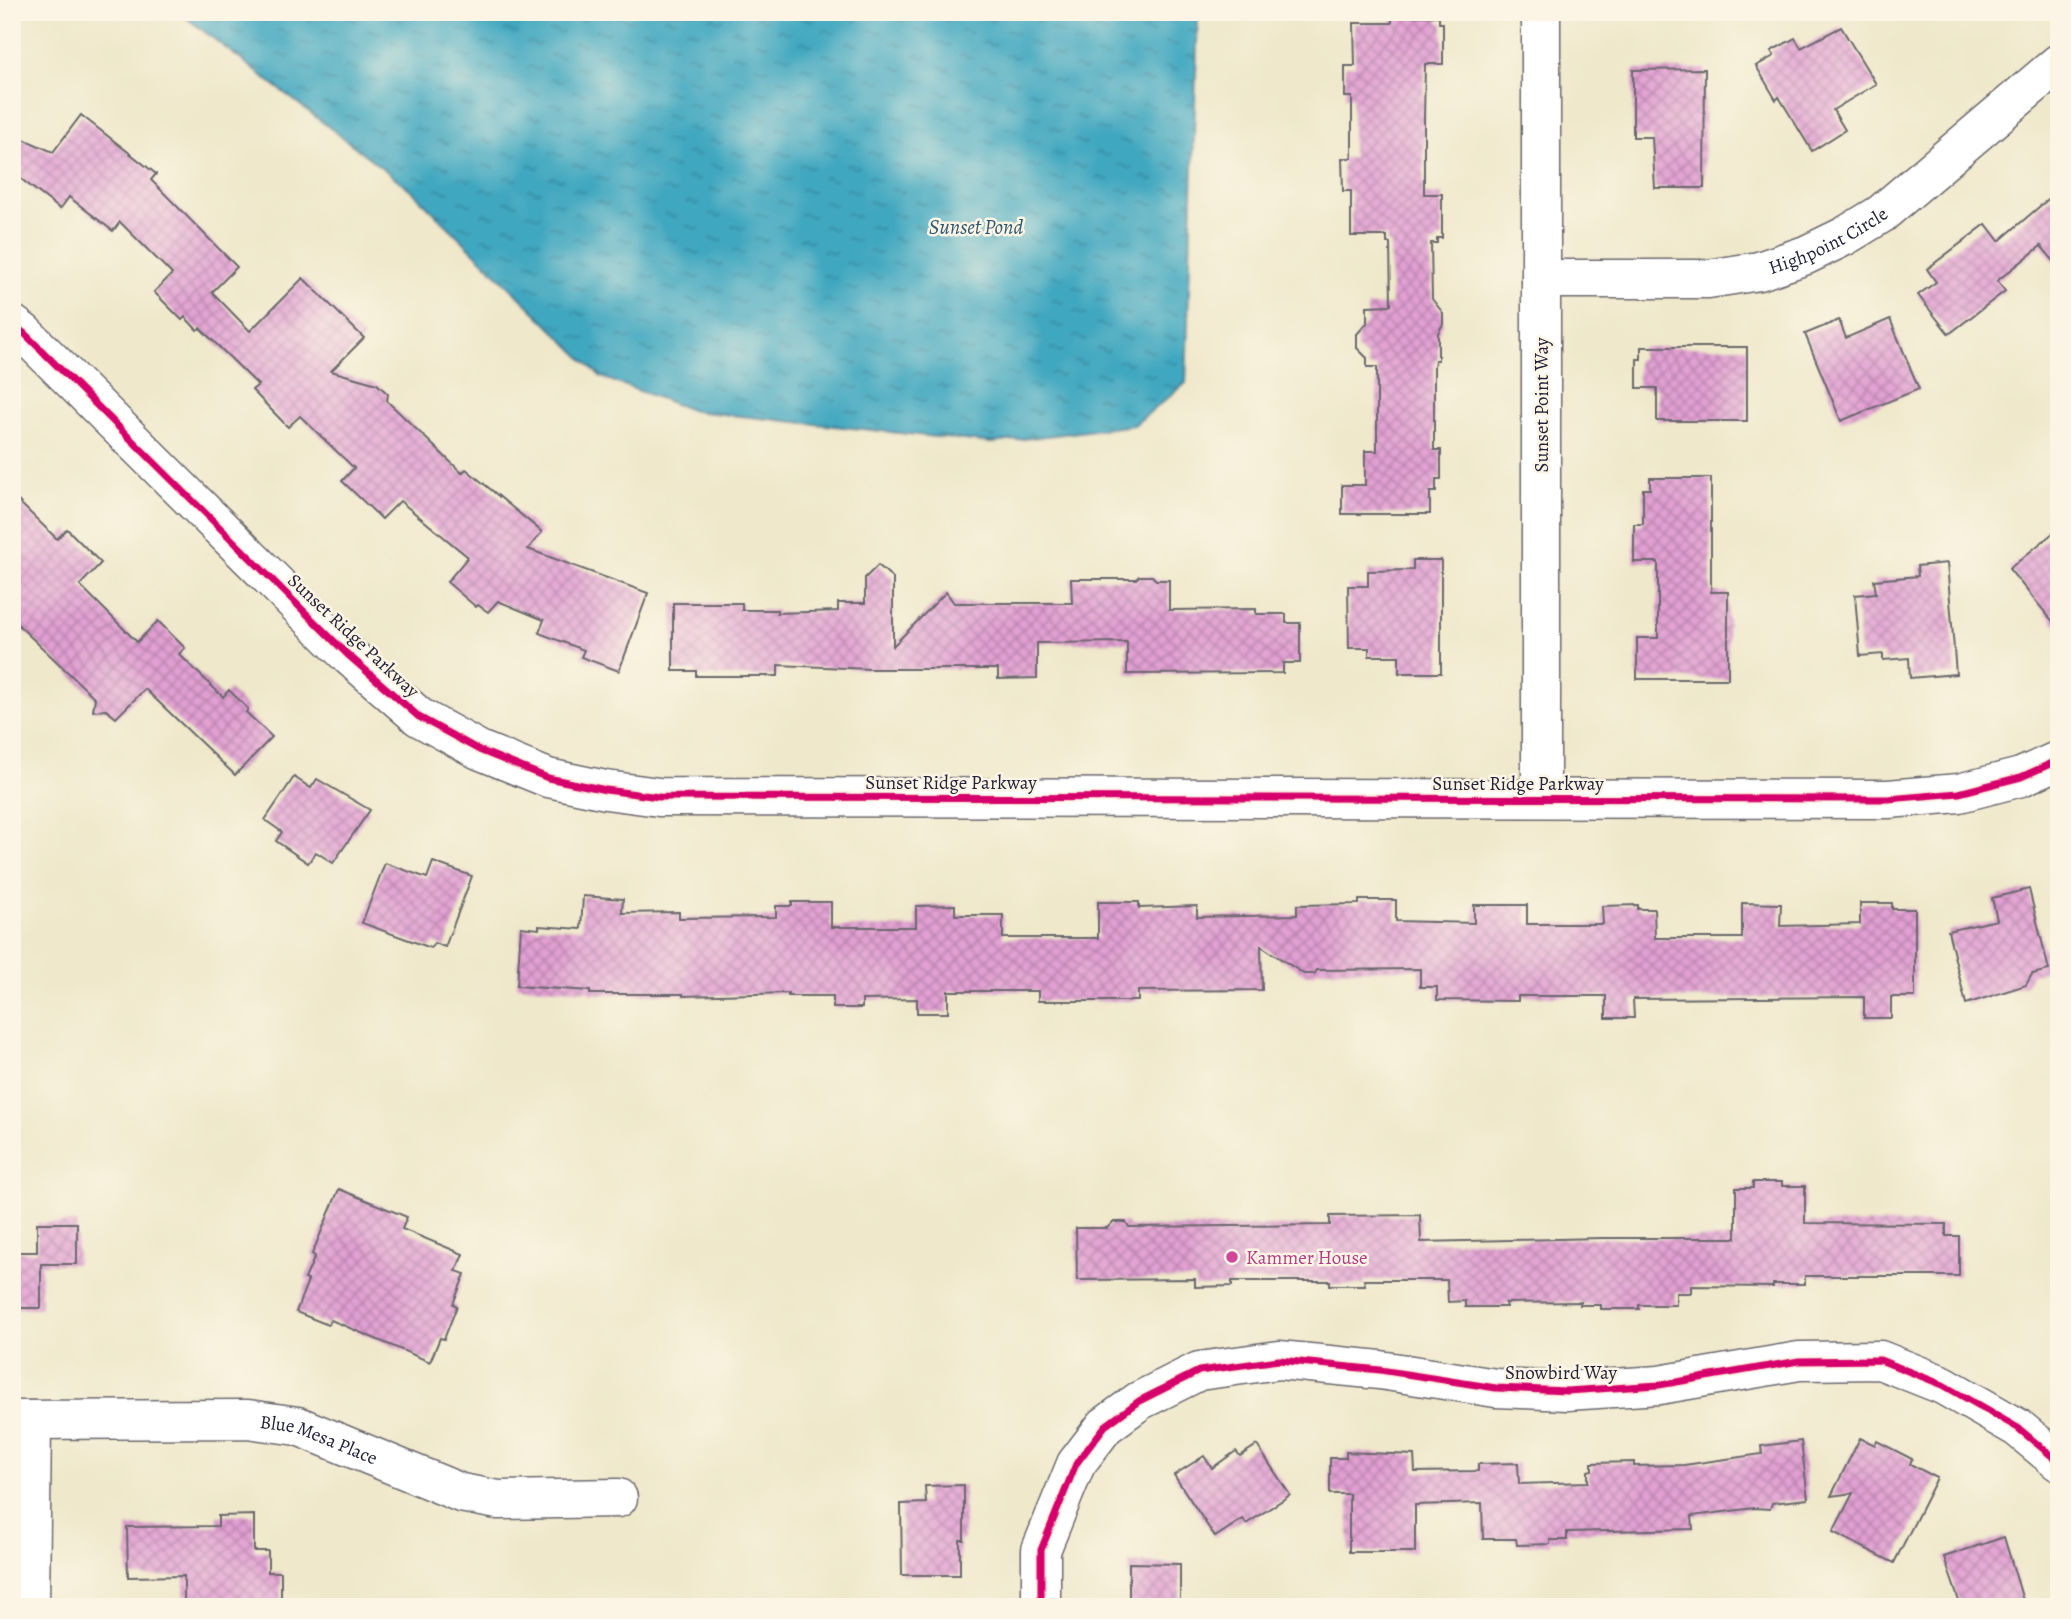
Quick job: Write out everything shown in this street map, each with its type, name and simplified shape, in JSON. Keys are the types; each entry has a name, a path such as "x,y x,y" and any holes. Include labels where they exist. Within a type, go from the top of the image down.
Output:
{"street":[{"name":"Sunset Point Way","path":"1541,12 1541,798"},
{"name":"Highpoint Circle","path":"1541,279 1708,279 1759,271 1806,255 1881,214 2059,62"},
{"name":"Sunset Ridge Parkway","path":"12,324 347,654 419,717 479,750 548,778 659,797 1888,799 1959,793 2021,777 2059,760"},
{"name":"Snowbird Way","path":"1041,1607 1041,1550 1076,1464 1105,1426 1139,1401 1199,1371 1279,1360 1380,1370 1496,1388 1567,1391 1658,1385 1799,1361 1880,1360 1943,1385 2018,1428 2059,1462"},
{"name":"Blue Mesa Place","path":"22,1420 248,1419 298,1426 461,1493 498,1500 618,1498"},
{"path":"22,1420 30,1607"}],"water":[{"name":"Sunset Pond","path":"179,12 1198,12 1186,383 1134,425 992,443 694,411 601,377 411,190"}],"building":[{"path":"1392,16 1439,16 1439,23 1443,23 1443,64 1425,64 1424,119 1424,194 1442,194 1442,238 1437,238 1437,243 1431,243 1432,299 1443,313 1443,324 1438,333 1438,360 1435,360 1434,366 1434,450 1441,450 1441,479 1436,479 1436,492 1430,492 1430,514 1342,514 1342,485 1365,485 1365,451 1377,451 1377,367 1367,367 1367,358 1357,348 1357,334 1367,323 1367,306 1391,305 1390,243 1387,243 1387,236 1351,236 1351,191 1343,191 1342,158 1352,158 1352,97 1345,97 1345,66 1355,66 1354,23 1392,23"},
{"path":"1841,27 1876,84 1833,110 1845,130 1812,151 1779,97 1776,100 1756,66 1774,56 1771,51 1795,38 1801,48"},
{"path":"1705,69 1704,188 1655,188 1652,137 1633,137 1633,70"},
{"path":"81,115 156,174 151,180 237,267 212,292 250,331 303,278 364,338 331,371 377,384 388,394 387,401 462,473 466,469 542,532 528,549 648,593 619,671 581,657 584,650 539,633 544,620 498,601 488,612 478,605 476,607 447,582 468,557 400,501 382,519 342,481 354,468 300,416 288,427 252,390 258,385 200,328 197,330 185,317 182,320 154,292 172,274 120,222 113,231 69,197 60,209 12,172 12,134 53,152"},
{"path":"2059,190 2059,267 2041,246 1997,281 2005,291 1949,334 1918,295 1936,282 1927,269 1986,224 1999,241"},
{"path":"1890,319 1919,389 1841,421 1805,334 1839,320 1846,338"},
{"path":"1641,347 1747,347 1747,421 1657,421 1657,388 1637,388 1637,359 1641,359"},
{"path":"1650,478 1711,478 1711,592 1728,592 1728,679 1637,679 1637,638 1658,638 1658,562 1634,562 1634,524 1643,524 1643,489 1650,489"},
{"path":"12,495 57,539 67,529 101,563 80,585 137,642 158,621 185,648 179,654 223,697 229,690 248,709 246,712 272,737 235,775 145,689 116,718 106,710 93,711 95,698 12,619"},
{"path":"2059,528 2059,629 2009,569"},
{"path":"1413,560 1441,560 1441,673 1399,673 1399,656 1369,656 1369,648 1349,648 1348,586 1368,586 1368,571 1413,570"},
{"path":"1947,563 1956,674 1910,678 1909,658 1883,660 1883,654 1860,656 1855,595 1876,593 1874,580 1918,576 1917,566"},
{"path":"878,565 893,578 893,646 946,592 954,603 1072,603 1071,579 1136,579 1139,576 1152,576 1156,580 1169,580 1169,610 1256,609 1256,614 1286,614 1286,623 1300,623 1300,663 1283,663 1283,673 1127,674 1127,642 1037,643 1037,678 998,679 998,669 870,669 778,665 778,676 696,676 696,671 673,671 673,603 742,603 742,610 777,610 777,613 838,611 838,603 865,603 865,578"},
{"path":"294,777 311,788 317,779 370,810 333,863 316,852 308,863 276,841 282,832 265,820"},
{"path":"433,862 472,876 445,947 434,943 431,948 362,923 385,863 427,878"},
{"path":"2029,889 2049,970 2032,974 2026,985 1966,1004 1948,931 1997,920 1992,898"},
{"path":"583,896 623,899 622,913 679,912 679,918 776,917 776,906 792,906 792,902 831,902 831,927 916,927 916,906 955,905 955,915 1003,915 1003,938 1098,938 1098,902 1139,902 1139,908 1197,906 1197,917 1297,915 1297,905 1359,904 1359,900 1396,900 1396,921 1474,923 1474,905 1527,905 1527,924 1603,924 1602,906 1638,905 1638,909 1654,909 1655,938 1742,938 1742,903 1781,904 1780,926 1860,924 1860,903 1892,903 1892,909 1915,909 1915,997 1891,997 1891,1018 1864,1018 1864,997 1633,999 1634,1018 1606,1018 1606,996 1518,996 1518,1001 1437,1000 1437,987 1420,987 1420,969 1317,970 1314,974 1304,974 1261,946 1262,990 1138,991 1138,1001 1038,1001 1038,991 948,991 948,1013 917,1013 917,999 862,1000 862,1008 833,1008 833,996 788,996 788,993 683,996 590,994 590,991 517,986 521,927 581,929"},
{"path":"1753,1182 1782,1182 1782,1186 1805,1186 1805,1223 1946,1224 1946,1236 1959,1236 1959,1276 1805,1276 1805,1284 1773,1284 1773,1287 1691,1286 1691,1293 1676,1293 1676,1305 1639,1305 1639,1309 1601,1309 1601,1305 1580,1305 1581,1302 1505,1303 1506,1307 1465,1307 1465,1301 1448,1302 1447,1280 1364,1280 1365,1285 1330,1285 1330,1281 1232,1281 1232,1286 1195,1287 1195,1279 1077,1280 1076,1228 1107,1228 1113,1222 1126,1222 1129,1227 1330,1225 1330,1216 1420,1215 1421,1242 1736,1238 1736,1188 1753,1188"},
{"path":"339,1189 407,1217 402,1229 463,1254 456,1271 465,1274 453,1304 457,1306 444,1339 440,1338 430,1362 331,1320 328,1325 296,1312 315,1256 312,1254"},
{"path":"37,1223 77,1223 77,1264 41,1264 41,1308 12,1308 12,1252 37,1252"},
{"path":"1860,1438 1875,1445 1877,1441 1912,1459 1910,1464 1937,1478 1894,1563 1833,1532 1853,1493 1831,1496"},
{"path":"1801,1441 1808,1499 1772,1503 1770,1509 1754,1508 1692,1516 1693,1529 1567,1532 1567,1540 1550,1540 1550,1544 1517,1545 1516,1539 1483,1539 1482,1503 1415,1505 1415,1552 1349,1552 1349,1494 1330,1494 1330,1458 1346,1458 1346,1452 1414,1455 1415,1472 1478,1471 1478,1464 1518,1463 1519,1484 1588,1482 1588,1471 1592,1470 1592,1463 1684,1465 1762,1454 1761,1446"},
{"path":"1257,1445 1290,1495 1246,1524 1243,1519 1215,1537 1174,1475 1204,1456 1212,1468 1236,1451 1240,1456"},
{"path":"964,1485 964,1540 960,1540 960,1575 902,1575 901,1504 926,1503 925,1486"},
{"path":"254,1515 254,1551 268,1551 268,1572 281,1572 281,1607 184,1607 184,1576 128,1577 127,1527 218,1526 218,1516"},
{"path":"2004,1537 2025,1607 1961,1607 1944,1557"},
{"path":"1129,1563 1180,1564 1180,1607 1129,1607"}],"cycle path":[{"path":"12,324 347,654 419,717 479,750 548,778 659,797 1888,799 1959,793 2021,777 2059,760"},
{"path":"1041,1607 1041,1550 1076,1464 1105,1426 1139,1401 1199,1371 1279,1360 1380,1370 1496,1388 1567,1391 1659,1385 1799,1361 1880,1360 1943,1385 2018,1428 2059,1462"}],"place":[{"name":"Kammer House","path":"1232,1257"}]}
